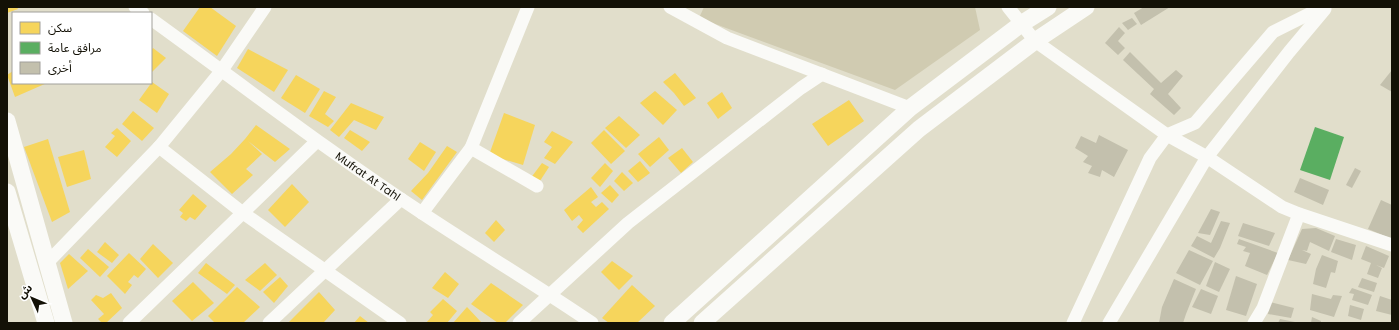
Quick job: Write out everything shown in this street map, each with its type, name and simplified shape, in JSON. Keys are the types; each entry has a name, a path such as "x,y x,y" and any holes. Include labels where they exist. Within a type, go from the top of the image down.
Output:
{"main road":[{"path":"672,323 910,108 1021,24 1048,7"},
{"path":"702,323 919,129 1035,41 1086,7"},
{"path":"7,121 64,323"},
{"path":"7,192 46,323"}],"street":[{"path":"46,263 159,147 222,70 265,7"},
{"path":"422,213 471,148 528,7"},
{"path":"670,7 727,38 910,108"},
{"path":"1008,7 1035,41 1167,135 1207,158 1282,207 1298,214 1392,245"},
{"path":"1073,323 1150,158 1167,135 1196,123 1272,32 1323,7"},
{"path":"1109,323 1207,158 1289,52 1327,7"},
{"name":"Mufrat At Tahl","path":"152,20 317,141 422,213 592,323"},
{"path":"519,323 628,222 801,88 822,74"},
{"path":"129,323 317,141"},
{"path":"159,147 243,213 400,323"},
{"path":"471,148 537,186"},
{"path":"269,323 402,199"},
{"path":"1254,323 1263,308 1298,214"},
{"path":"1263,308 1265,323"}],"shaded area":[{"path":"704,7 975,7 980,30 895,90 699,18"}],"building: سكن":[{"path":"7,7 17,7 18,9 7,13"},
{"path":"200,7 210,7 236,26 217,56 183,31"},
{"path":"153,48 166,58 152,72"},
{"path":"248,49 288,70 274,92 237,68"},
{"path":"12,72 12,84 45,84 15,97 7,75"},
{"path":"675,73 696,98 684,106 663,82"},
{"path":"296,75 320,89 305,113 281,98"},
{"path":"152,82 169,94 157,113 139,100"},
{"path":"324,91 336,97 325,114 334,121 328,127 309,116"},
{"path":"655,91 677,110 663,125 640,103"},
{"path":"722,92 732,108 718,119 707,103"},
{"path":"849,100 864,121 828,146 812,124"},
{"path":"351,103 384,117 376,130 354,120 339,137 330,130"},
{"path":"133,111 154,128 142,141 122,124"},
{"path":"504,113 535,125 523,165 489,155"},
{"path":"619,116 640,135 626,148 605,128"},
{"path":"256,125 290,149 275,162 248,141 262,154 246,169 253,175 232,194 210,172 231,154"},
{"path":"117,128 131,141 117,157 105,147 115,136 111,133"},
{"path":"350,130 370,142 362,151 344,138"},
{"path":"604,130 625,151 611,164 591,143"},
{"path":"552,131 573,142 555,164 544,158 552,147 544,142"},
{"path":"659,137 669,150 650,167 638,154"},
{"path":"48,139 70,212 52,222 24,147"},
{"path":"420,142 436,152 424,171 408,159"},
{"path":"447,146 457,152 422,200 411,191 428,173"},
{"path":"682,148 693,162 681,173 668,158"},
{"path":"84,150 91,179 67,187 58,157"},
{"path":"640,161 650,173 638,182 628,171"},
{"path":"542,163 549,167 538,184 530,179"},
{"path":"605,163 613,171 600,187 591,178"},
{"path":"622,172 633,183 624,191 614,181"},
{"path":"292,184 309,202 285,227 268,210"},
{"path":"610,185 619,195 612,203 601,193"},
{"path":"591,187 598,197 591,202 596,207 602,202 609,209 583,233 577,227 583,220 579,215 572,221 564,210"},
{"path":"193,194 207,206 195,220 190,217 186,221 180,217 183,213 179,210"},
{"path":"496,220 505,230 494,242 485,233"},
{"path":"105,242 119,255 112,263 97,252"},
{"path":"153,244 173,263 158,278 140,259"},
{"path":"88,249 109,267 100,277 80,258"},
{"path":"129,253 146,269 138,278 134,275 128,282 132,285 125,294 107,276"},
{"path":"69,254 88,271 68,289 60,263"},
{"path":"612,261 633,276 619,290 601,272"},
{"path":"206,263 235,285 227,294 198,273"},
{"path":"265,263 277,275 260,291 245,280"},
{"path":"445,272 459,284 448,298 432,288"},
{"path":"280,277 288,286 274,303 263,292"},
{"path":"193,282 214,303 192,321 172,301"},
{"path":"491,283 523,305 505,323 498,323 471,304"},
{"path":"632,285 655,306 637,323 609,323 602,318"},
{"path":"237,287 260,307 243,323 215,323 208,316"},
{"path":"319,292 335,310 324,322 326,323 288,323"},
{"path":"111,293 122,308 106,323 102,323 98,319 104,314 91,300 96,295 103,298"},
{"path":"443,299 457,311 447,323 426,323 433,315 430,312"},
{"path":"467,307 482,323 453,323"},
{"path":"360,316 369,323 354,323"}],"building: مرافق عامة":[{"path":"1315,127 1344,137 1330,180 1300,170"}],"building: أخرى":[{"path":"1144,7 1170,7 1141,25 1134,13"},
{"path":"1132,18 1137,24 1128,30 1122,23"},
{"path":"1119,27 1125,33 1118,41 1125,48 1118,55 1105,43"},
{"path":"1130,52 1161,83 1176,70 1183,76 1168,94 1181,108 1174,115 1150,94 1154,89 1123,60"},
{"path":"1392,70 1392,92 1380,85"},
{"path":"1099,135 1128,150 1114,177 1102,170 1100,177 1088,173 1092,166 1083,162 1088,156 1075,148 1081,136 1096,143"},
{"path":"1355,168 1361,171 1352,188 1346,185"},
{"path":"1300,178 1329,190 1323,205 1294,192"},
{"path":"1381,200 1392,205 1392,239 1368,229"},
{"path":"1211,209 1220,212 1210,235 1198,233"},
{"path":"1221,221 1230,223 1220,248 1214,258 1191,246 1197,236 1211,243"},
{"path":"1243,223 1275,233 1269,246 1238,236"},
{"path":"1316,228 1335,236 1329,251 1310,242 1307,251 1302,250 1311,254 1306,264 1288,260 1302,229"},
{"path":"1239,239 1278,253 1267,275 1245,266 1250,253 1243,251 1246,247 1237,244"},
{"path":"1336,239 1356,245 1352,260 1331,252"},
{"path":"1366,246 1389,256 1384,268 1376,265 1382,268 1378,278 1367,274 1371,263 1361,259"},
{"path":"1189,250 1213,261 1200,285 1176,273"},
{"path":"1322,255 1338,261 1335,273 1331,272 1326,288 1313,284 1316,269"},
{"path":"1215,262 1230,269 1219,292 1206,286"},
{"path":"1236,276 1257,284 1246,316 1226,310"},
{"path":"1362,278 1377,283 1374,292 1358,287"},
{"path":"1174,279 1196,289 1183,323 1159,323 1162,307"},
{"path":"1352,288 1372,295 1368,305 1352,300 1354,294 1349,293"},
{"path":"1201,289 1218,296 1211,314 1192,307"},
{"path":"1312,294 1331,299 1333,295 1342,296 1334,317 1310,310"},
{"path":"1380,296 1392,300 1392,315 1376,311"},
{"path":"1270,302 1294,308 1291,318 1268,314"},
{"path":"1350,305 1364,309 1361,320 1348,316"},
{"path":"1312,317 1321,321 1321,323 1311,323"},
{"path":"1280,319 1295,322 1295,323 1278,323"}]}
